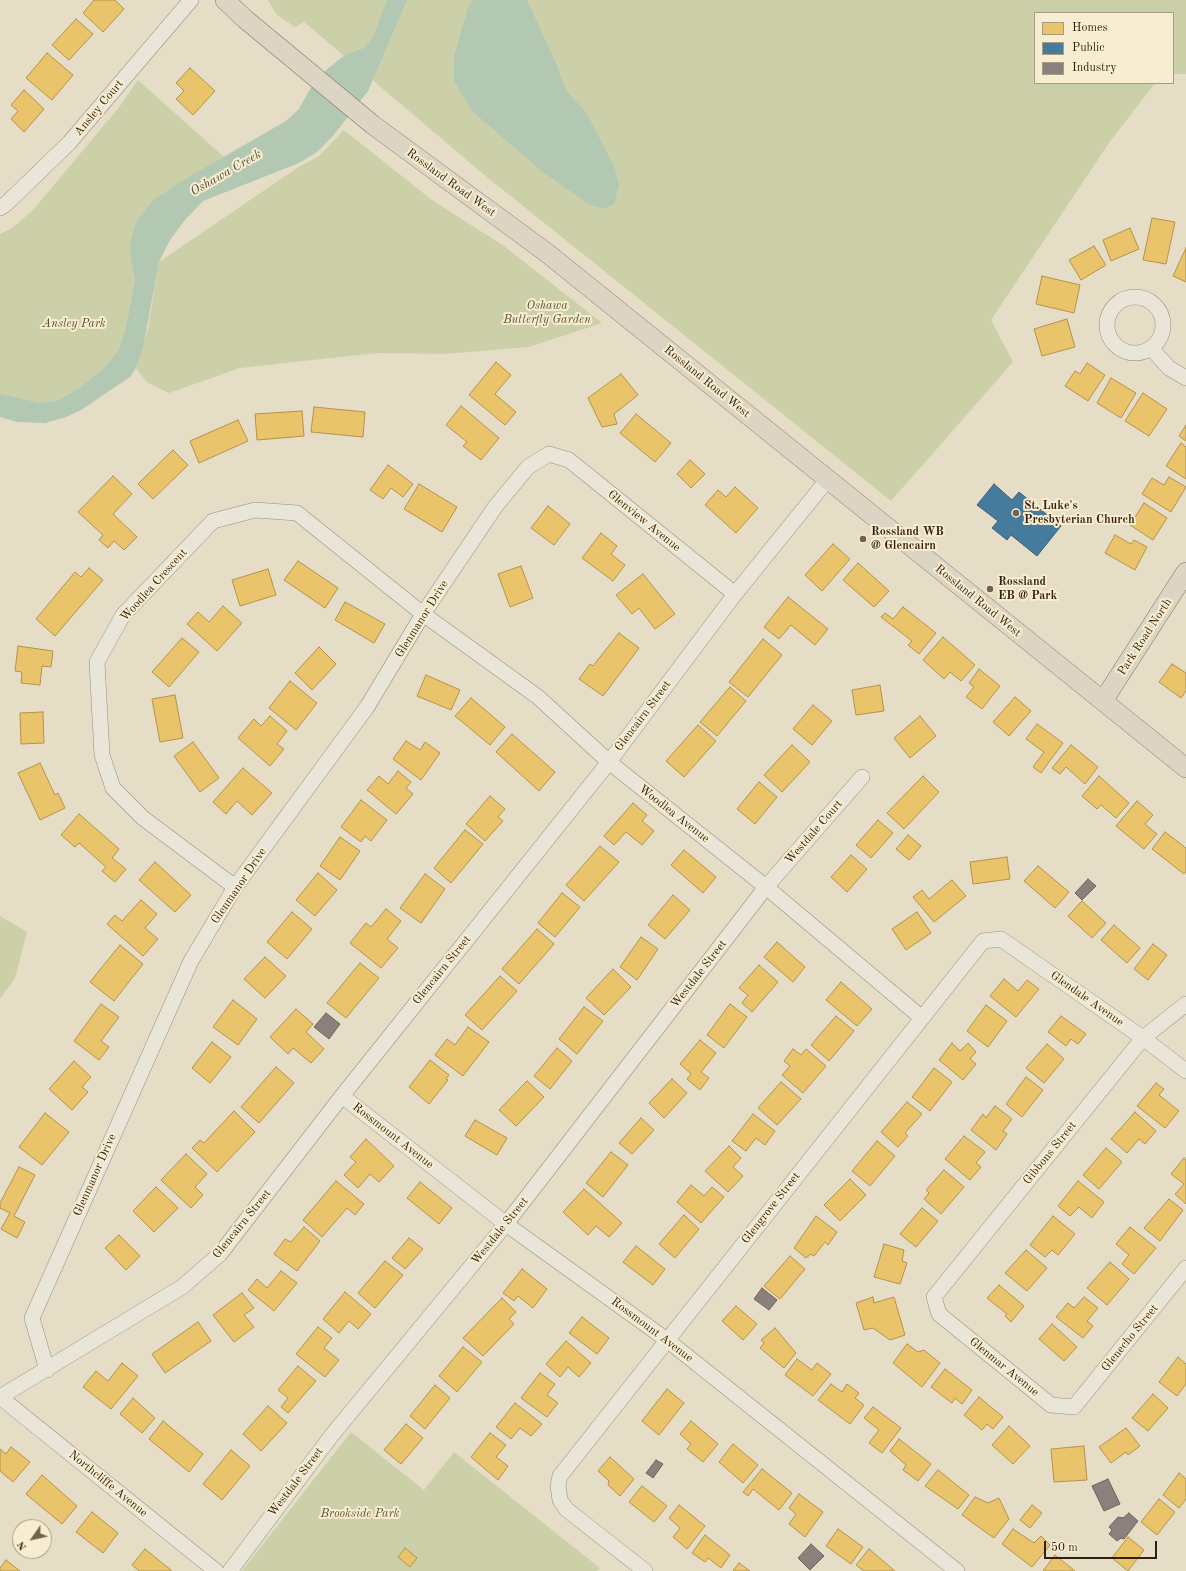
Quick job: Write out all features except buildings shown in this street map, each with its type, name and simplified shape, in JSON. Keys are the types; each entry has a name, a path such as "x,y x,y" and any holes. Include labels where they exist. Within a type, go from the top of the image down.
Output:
{"main road":[{"name":"Rossland Road West","path":"225,0 300,66 373,125 547,253 1186,768"},
{"name":"Park Road North","path":"1103,701 1186,572"}],"street":[{"name":"Ansley Court","path":"0,208 6,204 69,143 191,0"},
{"path":"1151,348 1169,368 1186,378"},
{"name":"Glenview Avenue","path":"549,454 569,460 735,594"},
{"name":"Glenmanor Drive","path":"47,1370 32,1318 191,961 235,887 367,707 424,614 495,507 528,467 549,454"},
{"name":"Glencairn Street","path":"0,1397 47,1370 182,1287 220,1254 342,1096 609,762 735,594 828,479"},
{"name":"Woodlea Crescent","path":"235,887 143,818 113,788 102,755 97,662 123,615 213,520 255,510 297,513 424,614"},
{"name":"Woodlea Avenue","path":"424,614 538,697 609,762 766,887 922,1018"},
{"name":"Westdale Court","path":"766,887 862,777"},
{"name":"Westdale Street","path":"230,1571 332,1434 506,1224 766,887"},
{"name":"Glendale Avenue","path":"983,941 1001,939 1143,1038 1186,1071"},
{"name":"Glengrove Street","path":"646,1571 566,1509 560,1500 558,1486 560,1476 983,941"},
{"name":"Gibbons Street","path":"939,1314 934,1297 1143,1038 1186,1004"},
{"name":"Rossmount Avenue","path":"342,1096 506,1224 667,1340 957,1571"},
{"name":"Glenecho Street","path":"1074,1407 1186,1268"},
{"name":"Glenmar Avenue","path":"939,1314 1051,1405 1074,1407"},
{"name":"Northcliffe Avenue","path":"0,1397 216,1571"}],"green space":[{"path":"268,0 1186,0 1186,74 1174,74 1174,12 1034,12 1034,84 1154,84 1109,143 991,320 1013,362 891,501 482,173 304,22 295,27 277,15"},
{"name":"Ansley Park","path":"138,80 224,157 153,200 131,261 135,280 125,331 118,351 103,369 81,387 58,400 40,403 2,396 0,394 0,234 12,228 33,210 120,106"},
{"name":"Oshawa Butterfly Garden","path":"344,130 432,200 504,246 602,323 529,347 446,354 377,353 240,368 169,393 147,382 136,368 148,329 159,262 300,166 319,156"},
{"path":"0,916 27,932 15,978 0,999"},
{"name":"Brookside Park","path":"351,1432 424,1490 454,1452 600,1568 597,1571 242,1571"}],"water":[{"name":"Oshawa Creek","path":"387,0 407,0 368,91 333,136 317,152 299,163 203,201 185,220 170,240 159,262 143,348 136,368 130,377 81,410 66,417 45,423 17,422 0,417 0,394 40,403 58,400 81,387 103,369 118,351 125,331 135,280 131,261 130,244 137,220 153,200 192,175 286,121 299,109 310,89 326,70 345,55 364,48 373,37"},
{"path":"473,0 527,0 556,63 566,90 587,114 614,166 619,185 614,204 603,209 588,204 543,172 472,111 454,81 454,56 468,8"}],"place":[{"name":"St. Luke's Presbyterian Church","path":"1016,513"},
{"name":"Rossland WB @ Glencairn","path":"863,539"},
{"name":"Rossland EB @ Park","path":"990,589"}]}
